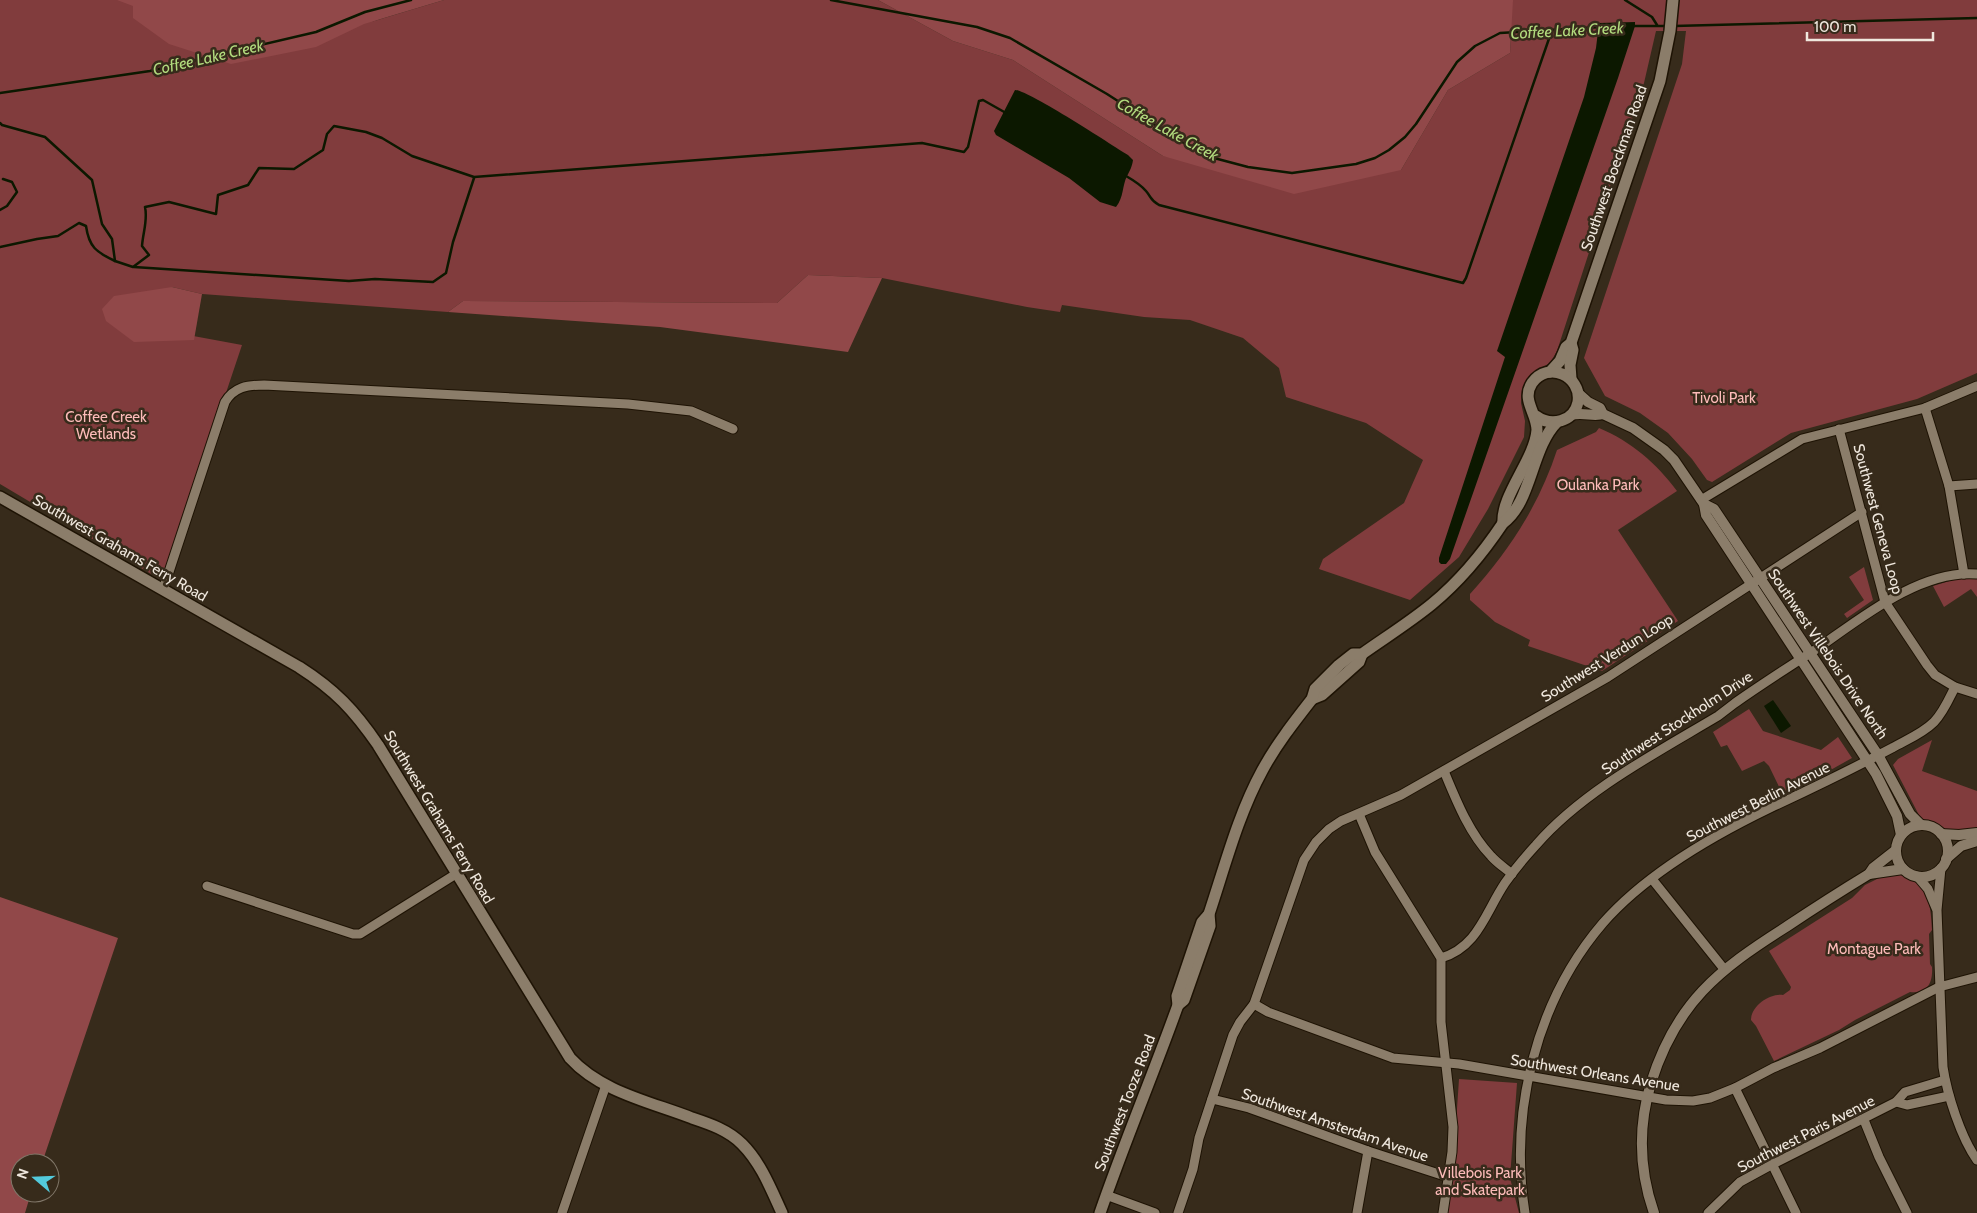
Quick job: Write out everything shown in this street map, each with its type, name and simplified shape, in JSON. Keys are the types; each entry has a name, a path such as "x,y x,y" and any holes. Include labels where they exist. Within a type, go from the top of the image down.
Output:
{"main road":[{"name":"Southwest Boeckman Road","path":"1503,523 1502,513 1519,478 1536,434 1536,416 1528,402 1530,387 1539,376 1550,372 1560,361 1566,347 1571,343 1653,102 1666,52 1674,0"},
{"name":"Southwest Boeckman Road","path":"1571,343 1573,350 1570,365 1571,379 1578,393"},
{"path":"1550,372 1562,373 1571,379"},
{"path":"1571,415 1577,407 1578,393"},
{"name":"Southwest Boeckman Road","path":"1445,592 1486,547 1503,523 1511,517 1529,480 1544,437 1557,422 1571,415"},
{"path":"1536,416 1544,421 1557,422"},
{"name":"Southwest Grahams Ferry Road","path":"0,497 299,667 326,685 342,699 352,709 378,745 570,1058 585,1073 606,1086 711,1125 732,1136 746,1148 757,1163 782,1213"},
{"name":"Southwest Tooze Road","path":"1100,1213 1178,1005 1177,996 1202,922 1209,914 1241,820 1256,784 1281,739 1312,699 1314,689 1339,666 1353,654 1362,654 1414,618 1445,592"}],"street":[{"path":"164,590 225,402 236,390 244,386 264,385 628,404 691,411 733,429"},
{"path":"1703,502 1785,448 1802,439 1925,408 1977,386"},
{"name":"Southwest Villebois Drive North","path":"1578,393 1588,402 1600,408 1603,414 1633,428 1664,450 1674,460 1703,502 1706,515 1750,584 1886,792 1897,816 1901,835"},
{"path":"1925,408 1949,486 1964,574"},
{"name":"Southwest Villebois Drive North","path":"1571,415 1586,413 1597,416 1603,414"},
{"name":"Southwest Geneva Loop","path":"1839,429 1885,602 1927,665 1939,678 1955,687 1977,694"},
{"path":"1949,486 1977,484"},
{"name":"Southwest Villebois Drive North","path":"1703,502 1714,509 1760,577 1878,755 1910,814 1921,825"},
{"name":"Southwest Verdun Loop","path":"1178,1213 1193,1169 1199,1138 1233,1035 1254,1004 1304,860 1316,842 1329,829 1401,795 1608,677 1862,512"},
{"name":"Southwest Stockholm Drive","path":"1441,958 1462,949 1471,940 1512,874 1537,843 1561,820 1603,786 1718,716 1900,592 1964,574 1977,574"},
{"name":"Southwest Berlin Avenue","path":"1525,1213 1520,1168 1520,1139 1528,1077 1550,1012 1572,966 1604,922 1652,879 1687,854 1867,761 1933,724 1955,687"},
{"path":"1444,771 1458,804 1482,845 1491,856 1512,874"},
{"path":"1359,814 1379,858 1441,958 1441,1012 1453,1127 1452,1152 1443,1213"},
{"path":"1937,910 1928,889 1916,876 1903,869 1897,857 1896,850 1901,835 1914,826 1928,826 1941,834 1946,841 1948,850 1944,863 1937,910 1941,1045 1949,1096 1970,1151 1977,1160"},
{"path":"1941,834 1977,833"},
{"path":"1916,876 1930,876 1961,846 1977,841"},
{"path":"1654,1213 1645,1183 1642,1164 1643,1126 1647,1096 1661,1054 1677,1024 1702,990 1724,969 1756,946 1868,874 1896,850"},
{"path":"1868,874 1903,869"},
{"path":"207,886 353,934 360,934 456,874"},
{"path":"1652,879 1724,969"},
{"name":"Southwest Orleans Avenue","path":"1254,1004 1268,1012 1393,1058 1447,1063 1666,1100 1693,1102 1710,1098 1735,1088 1939,988 1977,977"},
{"name":"Southwest Paris Avenue","path":"1708,1213 1740,1182 1864,1120 1896,1102 1905,1092 1945,1080"},
{"path":"562,1213 606,1086"},
{"path":"1735,1088 1774,1164 1796,1213"},
{"name":"Southwest Paris Avenue","path":"1896,1102 1907,1105 1949,1096"},
{"name":"Southwest Amsterdam Avenue","path":"1212,1100 1249,1108 1368,1151 1448,1177"},
{"path":"1864,1120 1879,1157 1907,1213"},
{"path":"1356,1213 1368,1151"},
{"path":"1106,1195 1155,1213"}],"green space":[{"path":"0,0 432,0 371,22 444,0 878,0 953,41 1013,60 1163,156 1401,170 1448,90 1510,53 1511,36 1316,0 1977,0 1977,373 1917,399 1791,433 1712,482 1707,480 1692,459 1668,433 1640,413 1605,396 1584,358 1682,64 1686,31 1656,31 1644,83 1557,351 1550,363 1537,370 1527,379 1522,391 1521,403 1525,421 1524,437 1488,509 1459,557 1410,600 1319,569 1323,559 1404,503 1423,460 1366,423 1286,397 1279,368 1243,338 1190,320 1144,317 1062,305 1060,312 882,278 808,275 777,303 463,301 448,312 202,294 172,287 123,323 242,345 163,581 0,484"},
{"name":"Oulanka Park","path":"1599,428 1633,447 1652,462 1677,491 1618,530 1678,621 1602,671 1528,646 1530,640 1495,622 1470,600 1470,594 1498,561 1532,508 1557,450 1596,432"},
{"path":"1864,567 1873,600 1847,618 1844,614 1864,600 1849,577"},
{"path":"1977,578 1977,597 1971,589 1944,607 1933,586 1956,579"},
{"path":"1749,709 1763,731 1821,750 1838,737 1852,758 1782,793 1769,766 1764,761 1742,771 1727,745 1721,747 1713,732"},
{"path":"1932,740 1922,771 1977,791 1977,831 1950,833 1921,819 1893,765 1898,759"},
{"name":"Montague Park","path":"1887,874 1910,877 1918,882 1927,898 1930,907 1932,930 1929,934 1932,978 1928,986 1921,991 1910,992 1839,1030 1774,1061 1751,1020 1754,1010 1762,1001 1773,996 1783,995 1791,987 1769,951 1852,898 1865,885"},
{"name":"Villebois Park and Skatepark","path":"1459,1079 1517,1083 1510,1178 1519,1213 1446,1213 1454,1153"}],"shaded area":[{"path":"117,0 444,0 364,24 316,47 231,64 169,44 133,18 133,6"},
{"path":"878,0 1513,0 1510,53 1448,90 1401,170 1294,194 1163,156 1013,60 953,41"},
{"path":"1635,22 1618,78 1450,559 1446,564 1441,564 1439,558 1505,357 1497,351 1584,97 1596,48 1599,23"},
{"path":"1015,90 1023,92 1052,108 1128,155 1133,160 1116,207 1100,202 1069,178 996,135 994,131"},
{"path":"808,275 882,278 848,352 660,327 448,312 463,301 777,303"},
{"path":"172,287 202,294 194,340 134,342 106,321 102,309 114,296"},
{"path":"1773,700 1791,726 1781,733 1764,706"},
{"path":"0,897 118,938 45,1153 10,1153 10,1203 28,1203 25,1213 0,1213"}],"waterway":[{"name":"Coffee Lake Creek","path":"0,93 150,71 316,32 365,12 411,0"},
{"name":"Coffee Lake Creek","path":"831,0 977,27 1010,38 1107,94 1180,141 1214,158 1248,167 1292,173 1356,164 1375,158 1389,150 1405,137 1416,124 1457,62 1475,46 1500,33 1601,27"},
{"path":"1625,0 1652,17 1657,25"},
{"name":"Coffee Lake Creek","path":"1674,26 1977,18"},
{"name":"Coffee Lake Creek","path":"1634,26 1666,26"},
{"path":"1126,176 1141,186 1159,205 1463,283 1552,30"},
{"path":"0,123 45,137 92,180 102,224 112,239 115,261 133,267 149,255 142,246 146,221 145,207 169,202 216,214 218,195 248,185 259,168 294,169 323,150 327,134 334,126 366,132 382,138 412,156 474,177 922,143 964,152 968,147 979,101 983,100 1006,113"},
{"path":"134,267 349,281 375,279 433,282 446,273 453,242 474,178"},
{"path":"0,210 7,206 17,192 12,182 3,179"},
{"path":"0,247 58,236 79,223 86,226 89,239 94,248 115,261"}],"park label":[{"name":"Tivoli Park","path":"1724,398"},
{"name":"Coffee Creek Wetlands","path":"106,426"}]}
